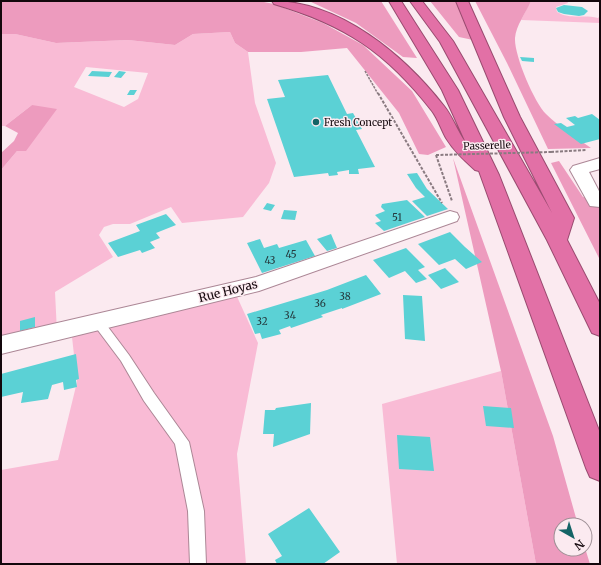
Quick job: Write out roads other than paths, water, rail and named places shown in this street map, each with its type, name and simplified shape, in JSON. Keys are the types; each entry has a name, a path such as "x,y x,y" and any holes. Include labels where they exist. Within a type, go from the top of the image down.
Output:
{"highway":[{"path":"278,1 344,25"},
{"path":"299,1 333,17 382,49 408,71 440,111 458,143 490,175"},
{"path":"395,1 450,90 490,175 561,368 600,468"},
{"path":"416,1 446,41 558,240 600,327"},
{"path":"462,1 512,117 564,218 558,240"}],"street":[{"path":"596,202 579,170 600,163"},
{"name":"Rue Hoyas","path":"1,345 259,284 451,208"}],"lane":[{"path":"98,322 125,358 149,397 182,442 196,511 198,564"}],"place":[{"name":"Fresh Concept","path":"316,122"}]}
